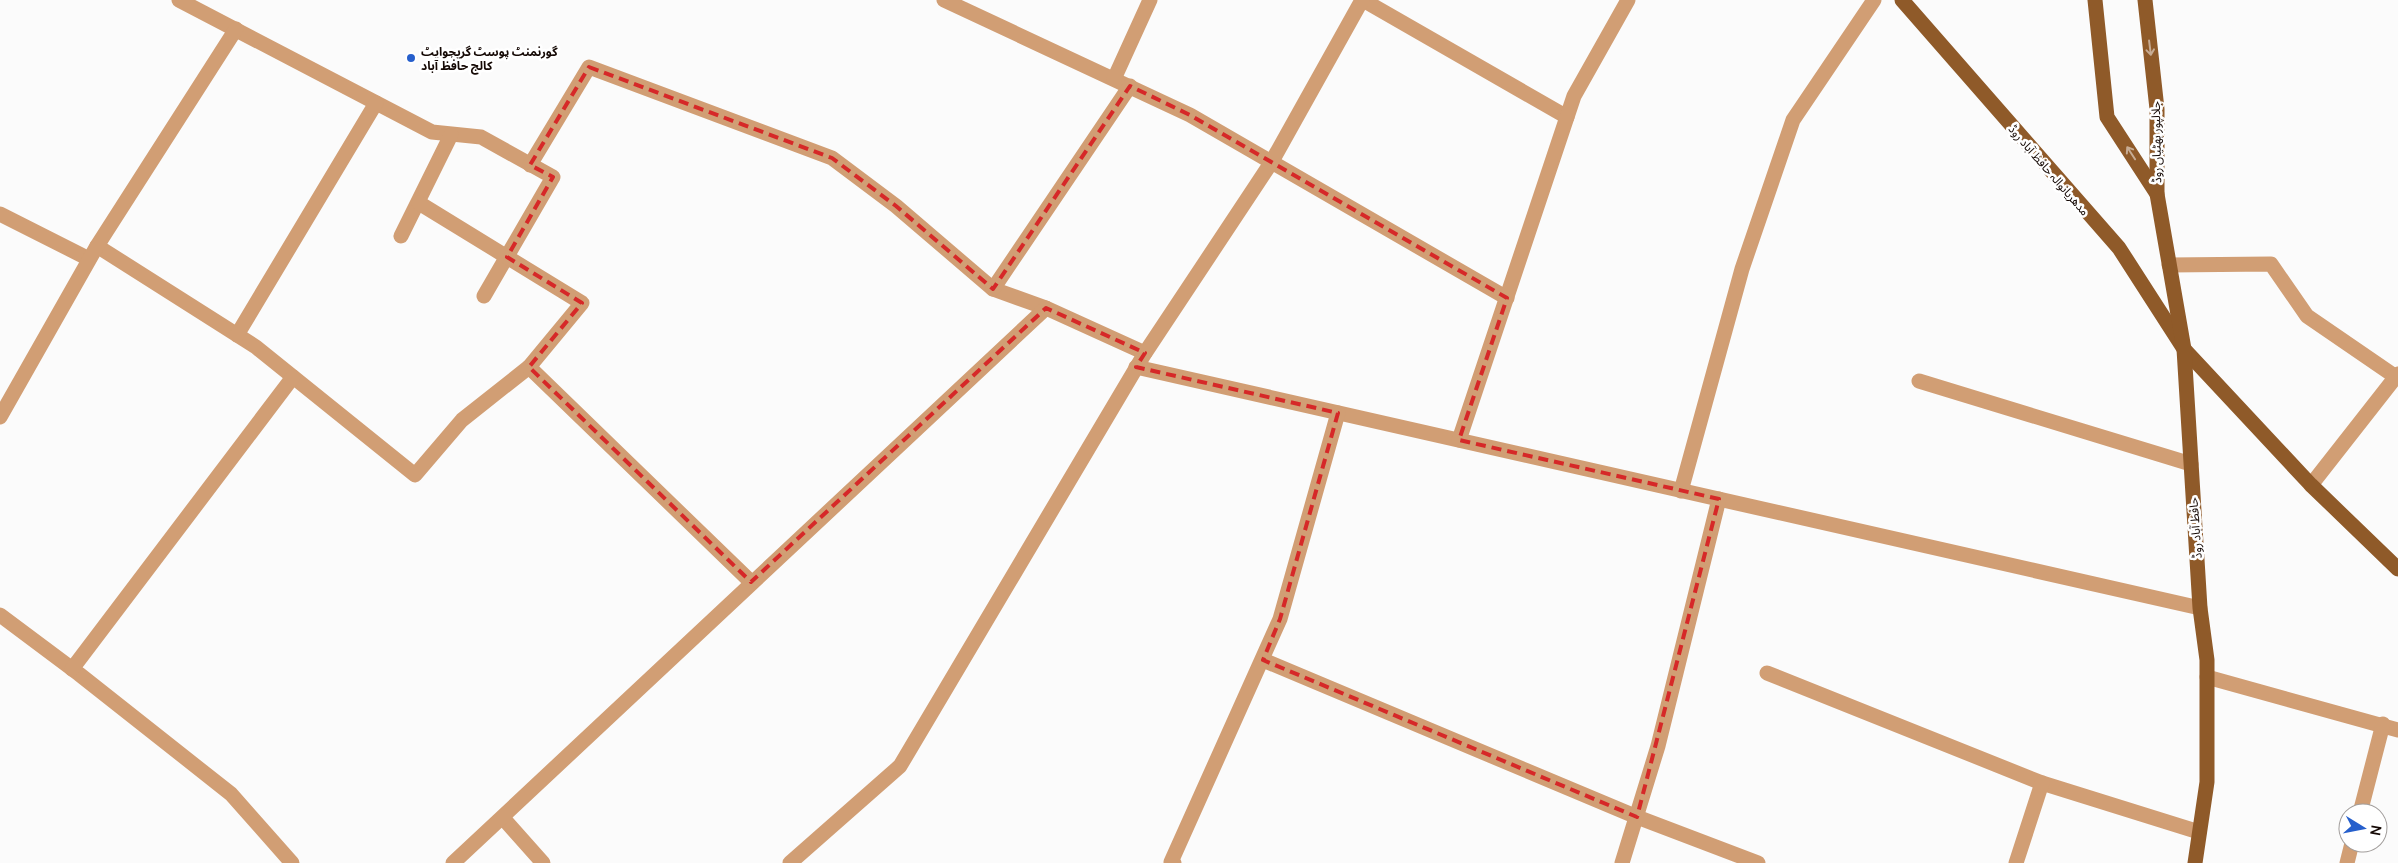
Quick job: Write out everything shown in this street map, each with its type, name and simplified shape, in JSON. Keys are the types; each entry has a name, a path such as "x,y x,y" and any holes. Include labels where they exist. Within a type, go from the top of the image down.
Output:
{"main road":[{"name":"مدھریانوالہ حافظ آباد روڈ","path":"1902,0 2119,248 2184,349 2311,485 2398,569"},
{"name":"جلالپور بھٹیاں روڈ","path":"2095,0 2107,117 2157,194"},
{"name":"جلالپور بھٹیاں روڈ","path":"2145,0 2157,109 2157,194"},
{"name":"حافظ آباد روڈ","path":"2157,194 2184,349 2200,608 2208,660 2207,782 2195,863"}],"street":[{"path":"179,0 432,132 481,137 553,178 484,296"},
{"path":"944,0 1190,115 1270,163 1507,298"},
{"path":"1114,79 1150,0"},
{"path":"790,863 900,766 1136,367 1270,163 1363,0 1567,117"},
{"path":"1459,440 1574,96 1628,0"},
{"path":"1681,491 1742,269 1793,120 1874,0"},
{"path":"0,417 93,252 236,30"},
{"path":"530,165 589,67 832,158 896,206 994,288 1046,308 1145,353"},
{"path":"994,288 1130,86"},
{"path":"237,335 376,103"},
{"path":"401,236 451,135"},
{"path":"0,214 93,252 237,335 256,347 415,475 462,420 529,367 582,303 419,203"},
{"path":"2170,265 2272,264 2307,316 2397,376 2311,485"},
{"path":"453,863 503,818 751,582 1046,308"},
{"path":"529,367 751,582"},
{"path":"1136,367 2200,608"},
{"path":"72,669 293,377"},
{"path":"1919,381 2191,464"},
{"path":"1174,863 1171,862 1280,619 1338,413"},
{"path":"1622,863 1658,746 1719,499"},
{"path":"0,615 232,794 292,863"},
{"path":"1263,660 1637,817 1758,863"},
{"path":"1767,673 2042,782 2199,832"},
{"path":"2207,677 2383,724 2398,730"},
{"path":"2363,803 2383,724"},
{"path":"2016,863 2042,782"},
{"path":"503,818 543,863"}],"highlighted area":[{"path":"589,67 832,158 896,206 993,289 1130,86 1190,115 1507,298 1459,440 1719,499 1637,817 1263,660 1280,619 1338,413 1136,367 1145,353 1046,308 751,582 529,367 582,303 507,257 553,177 530,165"}],"place":[{"name":"گورنمنٹ پوسٹ گریجوایٹ کالج حافظ آباد","path":"411,58"}]}
